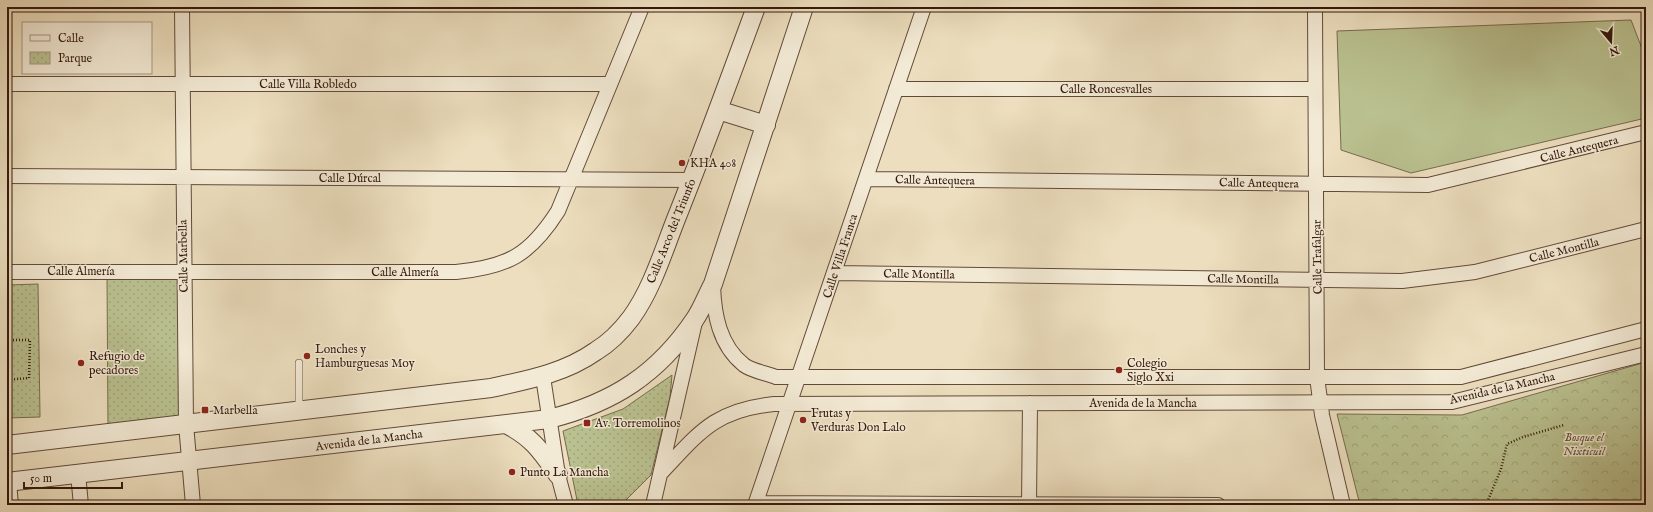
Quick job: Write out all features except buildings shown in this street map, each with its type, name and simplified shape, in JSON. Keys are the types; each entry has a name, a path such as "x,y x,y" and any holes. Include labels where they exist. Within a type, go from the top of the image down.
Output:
{"street":[{"name":"Calle Marbella","path":"182,7 183,271 186,424 193,505"},
{"name":"Calle Almería","path":"7,272 456,272 484,270 507,261 529,248 545,232 558,211 642,7"},
{"name":"Calle Arco del Triunfo","path":"544,377 574,364 596,351 615,335 631,318 645,295 692,180 756,7"},
{"path":"653,505 696,318 713,284 804,7"},
{"name":"Calle Villa Franca","path":"755,504 800,377 924,7"},
{"name":"Calle Trafalgar","path":"1315,7 1317,377 1319,402 1343,505"},
{"name":"Calle Villa Robledo","path":"7,84 610,84"},
{"name":"Calle Roncesvalles","path":"896,89 1315,89"},
{"path":"718,110 766,125"},
{"name":"Calle Antequera","path":"866,179 1428,185 1646,132"},
{"name":"Calle Dúrcal","path":"7,176 692,180"},
{"name":"Calle Montilla","path":"835,273 1402,281 1475,272 1646,229"},
{"name":"Avenida de la Mancha","path":"713,284 717,325 727,346 745,366 776,377 1460,377 1646,329"},
{"name":"Avenida de la Mancha","path":"8,482 549,419 585,409 607,400 631,386 652,370 674,348 696,318"},
{"name":"Avenida de la Mancha","path":"660,474 698,433 715,420 735,411 758,406 790,404 1452,402 1646,354"},
{"path":"7,445 492,388 544,377 558,475 566,505"},
{"path":"1030,403 1030,505"},
{"path":"506,424 524,433 537,446 558,475"},
{"path":"78,474 81,505"},
{"path":"8,482 11,505"},
{"path":"755,504 1218,505"}],"lane":[{"path":"298,411 299,363"}],"path":[{"path":"7,340 30,340 29,378 7,380"},
{"path":"1486,505 1501,469 1507,444 1523,436 1564,425"},
{"path":"1631,505 1646,504"}],"green space":[{"path":"1631,20 1646,59 1646,118 1411,173 1341,150 1337,31"},
{"path":"179,274 181,419 108,428 107,276"},
{"path":"38,284 40,417 7,418 7,285"},
{"name":"Bosque el Nixticuil","path":"1646,362 1646,505 1360,505 1337,414 1462,415"},
{"path":"672,375 670,397 651,475 621,505 578,505 563,431 623,409"}],"place":[{"name":"KHA 408","path":"682,163"},
{"name":"Lonches y Hamburguesas Moy","path":"307,356"},
{"name":"Refugio de pecadores","path":"81,363"},
{"name":"Colegio Siglo Xxi","path":"1119,370"},
{"name":"Marbella","path":"205,410"},
{"name":"Frutas y Verduras Don Lalo","path":"803,420"},
{"name":"Av. Torremolinos","path":"587,423"},
{"name":"Punto La Mancha","path":"512,472"}]}
